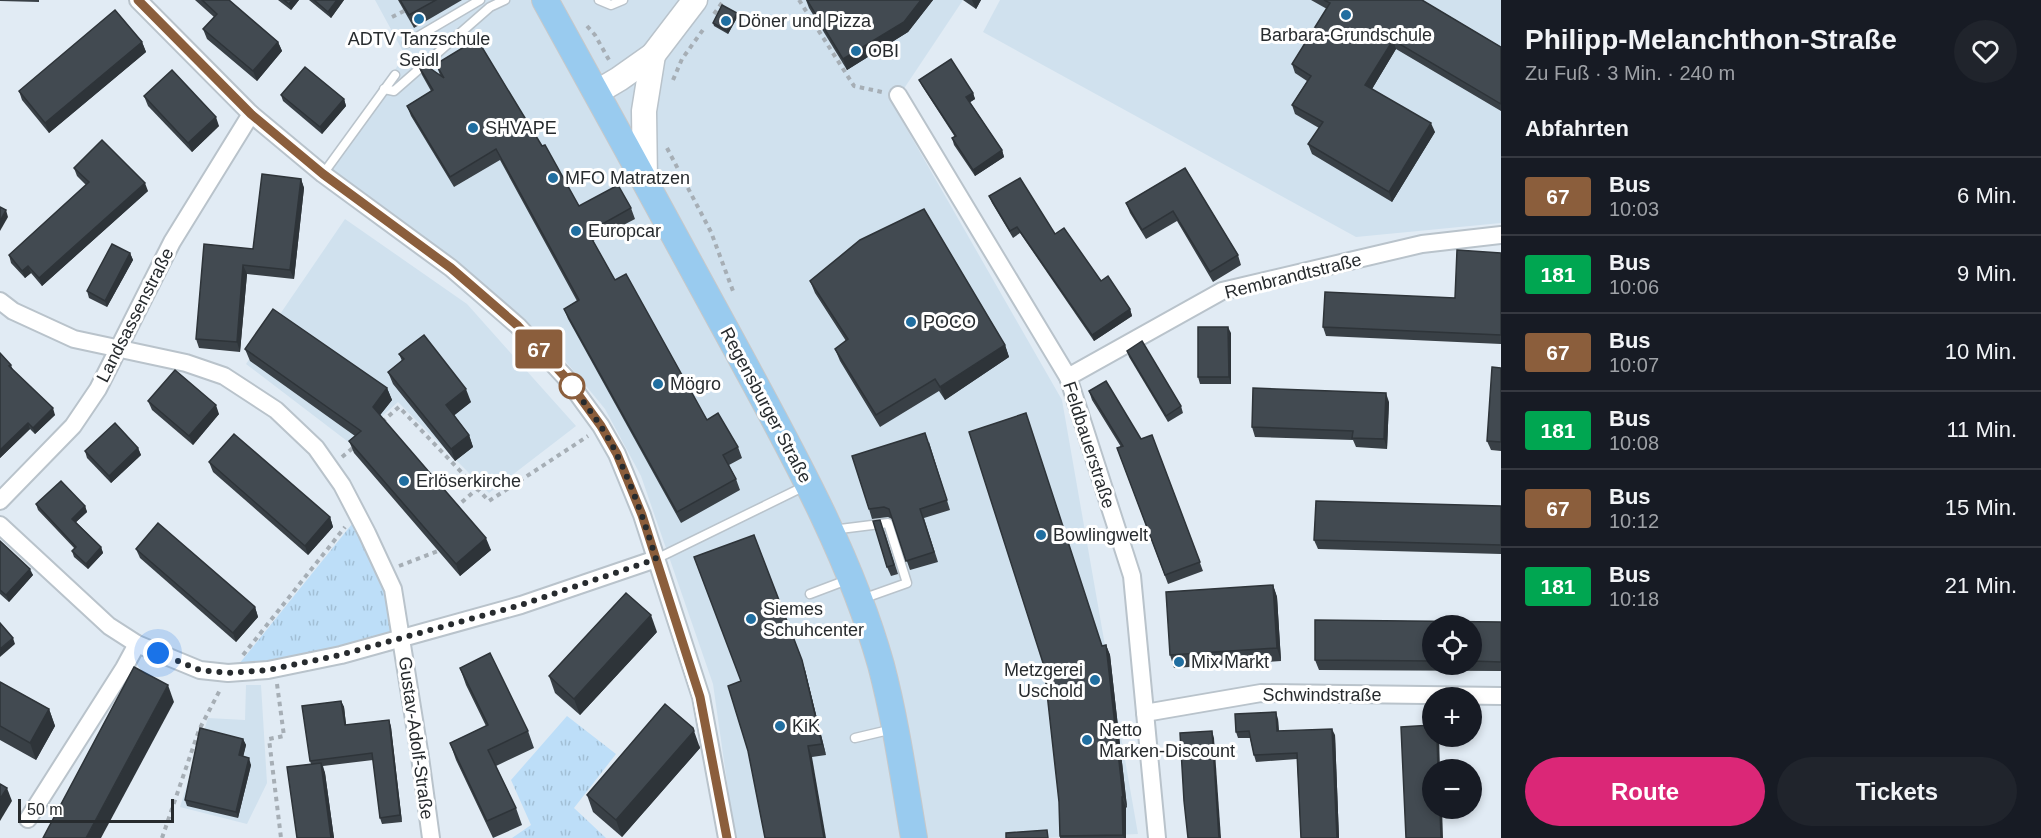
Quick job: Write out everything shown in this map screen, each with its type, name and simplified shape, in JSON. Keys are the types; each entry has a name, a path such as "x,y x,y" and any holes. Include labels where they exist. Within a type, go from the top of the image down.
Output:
{"main road":[{"name":"Regensburger Straße","path":"545,0 597,92 831,530 855,589 880,664 896,728 914,838"}],"street":[{"path":"138,0 251,114 323,174 451,268 518,326 566,378 601,426 617,454 642,515 700,697 727,838"},
{"path":"597,92 620,79 653,55 695,0"},
{"path":"645,181 644,111 653,55"},
{"name":"Feldbauerstraße","path":"898,95 1068,377 1132,576 1157,838"},
{"name":"Landsassenstraße","path":"0,501 74,426 98,389 172,242 251,114"},
{"name":"Rembrandtstraße","path":"1068,377 1222,291 1422,244 1501,235"},
{"name":"Gustav-Adolf-Straße","path":"0,300 13,310 74,339 186,363 224,376 276,410 316,448 342,485 393,589 431,838"},
{"path":"0,525 109,626 137,644 200,670 228,673 275,668 340,655 521,605 656,559"},
{"path":"28,819 137,644"},
{"name":"Schwindstraße","path":"1145,713 1261,693 1501,696"}],"lane":[{"path":"407,43 480,0"},
{"path":"384,89 394,91 490,8 505,0"},
{"path":"599,0 611,5 623,0"},
{"path":"323,174 395,75"},
{"path":"656,559 808,485"},
{"path":"810,594 907,583 888,522 831,530"},
{"path":"855,738 896,728"}],"path":[{"path":"799,0 854,86 898,95"},
{"path":"392,17 404,10"},
{"path":"382,422 399,407 489,501 572,447"},
{"path":"330,468 356,445"},
{"path":"454,508 477,489"},
{"path":"162,838 199,730 228,673 357,513"},
{"path":"385,571 438,551"},
{"path":"275,668 284,736 269,739 281,838"}],"shaded area":[{"path":"375,0 963,0 893,105 1062,400 1138,834 1044,838 735,838 713,684 641,476 605,409 558,352 457,261 329,167 405,55"},
{"path":"1000,0 1501,0 1501,223 1356,237 983,32"},
{"path":"345,219 467,304 576,426 489,493 398,402 351,444 246,364"},
{"path":"246,685 261,685 267,783 247,824 180,807 208,718 245,720"}],"green space":[{"path":"356,519 390,591 398,636 235,669"},
{"path":"567,716 616,754 574,808 606,838 512,838 531,825 511,780"}],"building":[{"path":"202,0 229,0 278,42 253,71 203,29 217,14"},
{"path":"314,0 337,0 328,12"},
{"path":"400,0 436,0 409,15"},
{"name":"OBI","path":"807,0 921,0 904,22 843,59"},
{"name":"Barbara-Grundschule","path":"1324,0 1422,0 1501,47 1501,104 1393,40 1365,85 1431,123 1389,192 1308,144 1323,122 1292,105 1311,76 1292,64 1330,3"},
{"path":"722,5 737,13 727,31 713,23"},
{"path":"115,10 142,42 45,123 19,91"},
{"path":"477,39 542,146 545,145 579,206 618,185 631,208 588,232 615,280 626,274 707,420 718,413 738,447 723,455 736,479 677,512 564,309 579,300 496,149 450,177 407,106 433,90 418,65 421,62 444,78 436,64"},
{"path":"951,59 973,93 966,97 1002,150 973,170 952,138 956,136 919,80"},
{"path":"305,67 344,99 320,127 281,95"},
{"path":"172,70 216,117 188,143 144,96"},
{"path":"102,140 145,183 39,278 28,266 22,271 9,255 89,182 74,168"},
{"path":"1185,168 1238,255 1210,272 1173,211 1142,230 1126,203"},
{"path":"262,174 301,179 290,270 243,265 237,342 196,339 204,244 253,249"},
{"path":"1020,178 1055,234 1064,228 1101,281 1108,276 1130,309 1092,335 1017,227 1010,231 989,196"},
{"path":"0,207 6,210 0,221"},
{"name":"POCO","path":"924,209 1005,345 940,387 935,379 876,415 835,349 848,339 810,281 860,240"},
{"path":"112,244 130,253 105,301 87,291"},
{"path":"1457,250 1501,253 1501,335 1323,327 1325,292 1455,298"},
{"path":"273,309 387,388 373,407 486,538 456,564 349,441 361,431 245,349"},
{"path":"1198,327 1228,327 1229,377 1198,377"},
{"path":"424,335 466,389 446,405 469,435 451,449 388,372 404,359 399,354"},
{"path":"1142,341 1181,406 1166,416 1127,351"},
{"path":"0,353 11,365 9,366 53,408 33,428 28,423 0,450"},
{"path":"1492,367 1501,368 1501,442 1487,441"},
{"path":"175,370 216,405 189,436 148,401"},
{"path":"1106,381 1141,439 1152,435 1200,562 1165,575 1117,448 1123,446 1089,391"},
{"path":"1253,388 1386,393 1384,439 1352,438 1353,431 1252,427"},
{"path":"1026,413 1102,646 1106,645 1123,797 1123,835 1060,836 1059,802 1044,666 969,432"},
{"path":"115,423 138,448 109,476 85,451"},
{"path":"925,433 947,500 920,509 934,552 906,561 889,509 884,507 869,509 852,456"},
{"path":"234,434 330,517 305,546 209,462"},
{"path":"61,481 85,506 72,519 101,547 86,564 72,551 76,547 36,504"},
{"path":"1316,501 1501,506 1501,545 1314,540"},
{"path":"880,520 894,565 887,567 873,521"},
{"path":"158,523 255,607 233,633 136,549"},
{"path":"754,535 802,660 822,744 808,746 824,838 765,838 748,751 728,686 741,681 694,557"},
{"path":"0,541 30,569 6,595 0,590"},
{"path":"1273,585 1277,648 1170,655 1166,592"},
{"path":"626,593 651,615 574,699 549,676"},
{"path":"1315,620 1422,621 1422,661 1315,660"},
{"path":"1482,622 1501,622 1501,662 1482,661"},
{"path":"0,623 13,638 0,649"},
{"path":"490,653 528,731 488,750 516,808 487,821 450,743 488,725 460,668"},
{"path":"134,667 168,685 86,838 43,838"},
{"path":"0,682 49,709 30,743 0,726"},
{"path":"341,701 345,725 389,720 400,815 380,818 372,753 310,761 302,706"},
{"path":"665,704 694,731 616,820 587,795"},
{"path":"1276,712 1277,731 1332,729 1337,838 1301,838 1297,753 1254,755 1249,731 1236,732 1235,714"},
{"path":"1422,726 1422,747 1437,747 1438,759 1422,759 1422,819 1440,819 1441,838 1406,838 1401,727"},
{"path":"200,728 243,739 239,755 249,758 236,812 185,800"},
{"path":"1212,731 1219,838 1188,838 1180,733"},
{"path":"321,763 331,838 297,838 287,767"},
{"path":"0,784 7,788 0,799"},
{"path":"1047,830 1048,838 1006,838 1006,833"}],"bus line":[{"name":"67","path":"138,0 251,114 323,174 451,268 518,326 566,378 601,426 617,454 642,515 700,697 727,838"}],"place":[{"name":"Barbara-Grundschule","path":"1346,15"},
{"name":"ADTV Tanzschule Seidl","path":"419,19"},
{"name":"Döner und Pizza","path":"726,21"},
{"name":"OBI","path":"856,51"},
{"name":"SHVAPE","path":"473,128"},
{"name":"MFO Matratzen","path":"553,178"},
{"name":"Europcar","path":"576,231"},
{"name":"POCO","path":"911,322"},
{"name":"Mögro","path":"658,384"},
{"name":"Erlöserkirche","path":"404,481"},
{"name":"Bowlingwelt","path":"1041,535"},
{"name":"Siemes Schuhcenter","path":"751,619"},
{"name":"Mix Markt","path":"1179,662"},
{"name":"Metzgerei Uschold","path":"1095,680"},
{"name":"KiK","path":"780,726"},
{"name":"Netto Marken-Discount","path":"1087,740"}],"route":[{"path":"158,653 200,670 228,673 268,670 340,655 521,605 656,559 642,515 617,454 601,426 566,378 572,386"}]}
